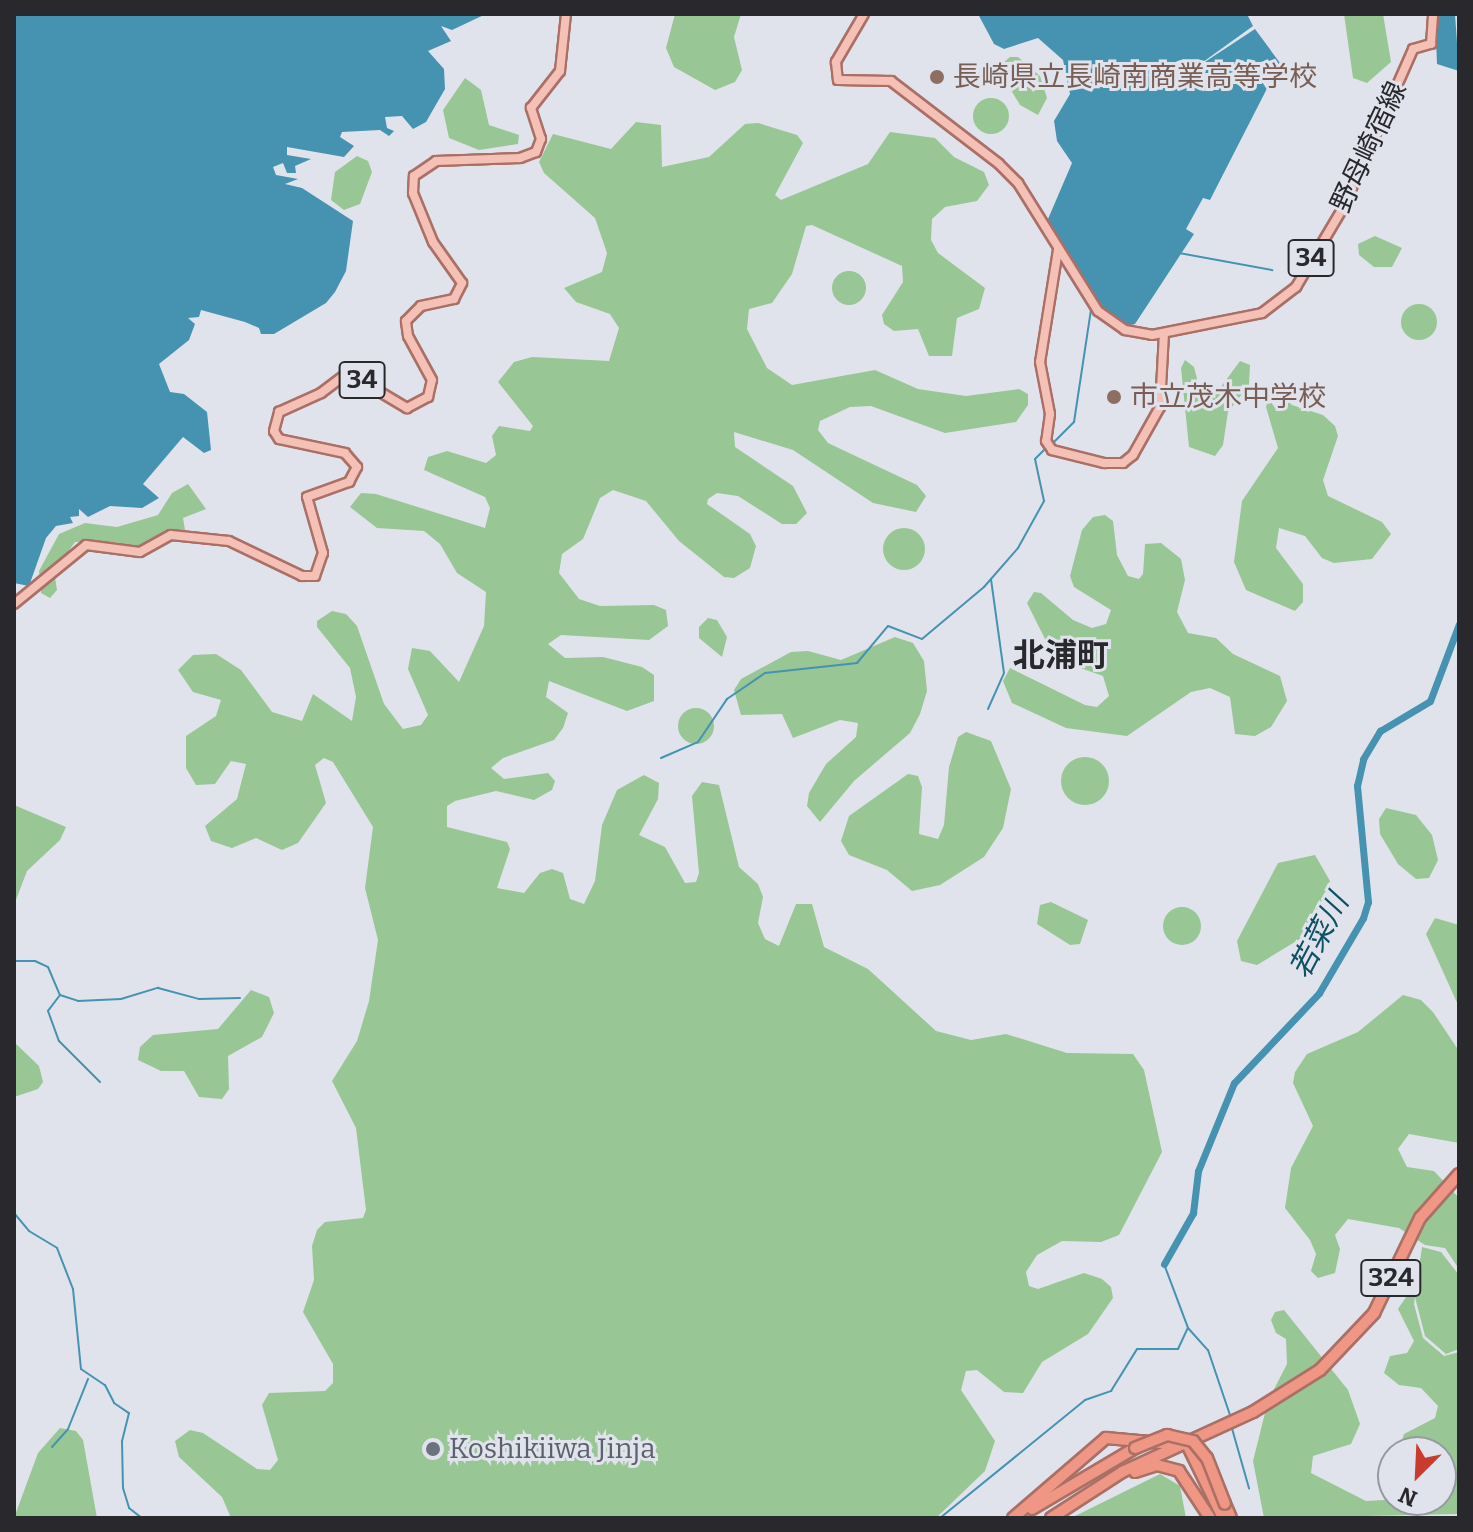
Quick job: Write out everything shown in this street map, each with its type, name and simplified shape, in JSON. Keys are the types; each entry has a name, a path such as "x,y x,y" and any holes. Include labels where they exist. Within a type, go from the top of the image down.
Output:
{"highway":[{"name":"324","path":"1186,1442 1283,1395 1340,1351 1379,1306 1408,1239 1434,1199 1459,1173"},
{"path":"1021,1518 1135,1448 1167,1435 1193,1441 1207,1458 1231,1518"},
{"path":"1192,1453 1200,1436"},
{"path":"1013,1518 1106,1438 1186,1442"},
{"path":"1186,1442 1223,1518"},
{"path":"1051,1518 1122,1472 1186,1442"},
{"path":"1186,1442 1213,1518"},
{"path":"1066,1508 1140,1469 1163,1465 1185,1475 1213,1518"}],"main road":[{"name":"34","path":"14,604 91,544 140,552 178,534 229,541 302,576 315,575 323,553 307,497 349,482 357,467 345,453 279,439 274,431 281,409 321,393 345,373 404,407 415,407 428,397 432,380 408,336 406,321 421,306 454,299 462,283 433,242 415,200 414,176 436,161 520,158 536,152 540,138 531,111 562,68 566,14"},
{"name":"野母崎宿線","path":"864,14 836,62 838,80 883,78 913,96 1009,172 1092,304 1125,330 1164,334 1262,313 1296,287 1343,208 1413,49 1431,44 1433,14"},
{"path":"1058,250 1040,362 1050,414 1049,446 1104,463 1123,463 1133,455 1160,407 1164,334"}],"green space":[{"path":"675,14 741,14 734,37 742,70 735,82 715,90 674,67 666,48"},
{"path":"1344,14 1383,14 1391,62 1367,83 1353,78"},
{"path":"1010,57 1018,57 1040,76 1047,98 1038,115 1020,105 1008,85 1003,63"},
{"path":"465,78 481,90 489,125 519,135 518,144 479,150 449,138 443,110"},
{"path":"991,98 1003,104 1009,116 1003,128 991,134 979,128 973,116 979,104"},
{"path":"636,122 661,125 662,167 709,157 745,124 758,123 797,135 803,143 775,195 781,200 868,164 890,132 935,138 954,157 984,172 989,185 977,201 945,207 932,219 931,240 938,253 985,288 979,309 957,318 952,356 929,356 918,329 894,331 884,324 882,315 903,282 902,266 812,225 806,226 792,274 772,303 749,309 747,329 767,368 792,385 875,370 918,389 966,396 1019,389 1028,394 1028,405 1016,422 945,433 871,406 850,407 820,421 818,430 828,443 917,485 926,496 916,512 873,503 793,450 734,432 735,447 793,486 807,513 796,524 782,524 738,496 717,493 708,499 707,504 750,534 756,546 750,568 734,578 724,577 679,541 646,501 613,490 600,498 583,539 562,554 559,573 579,599 600,606 654,605 666,610 668,626 649,640 561,635 548,644 565,658 603,657 642,667 654,675 654,701 627,711 549,681 546,697 568,713 563,728 554,740 503,758 491,768 504,779 548,773 555,781 552,790 534,800 496,791 455,801 447,806 447,827 507,842 510,849 497,888 524,893 540,873 552,869 563,873 570,899 584,904 595,881 602,825 617,790 644,775 659,783 658,799 639,835 665,847 685,883 696,882 699,873 692,796 702,782 719,785 739,867 758,884 763,897 758,923 765,939 779,946 796,904 812,904 824,947 868,969 936,1031 971,1040 1006,1034 1067,1053 1133,1054 1144,1070 1162,1152 1119,1235 1101,1242 1062,1241 1037,1255 1026,1272 1029,1286 1038,1289 1084,1273 1102,1279 1111,1287 1113,1298 1088,1334 1042,1362 1023,1393 1004,1392 977,1370 966,1371 961,1390 995,1441 985,1471 936,1518 231,1518 222,1497 179,1457 175,1441 190,1430 203,1433 257,1469 270,1470 278,1460 262,1405 269,1393 325,1391 333,1383 333,1364 303,1312 314,1280 312,1246 317,1230 325,1222 363,1218 366,1210 356,1128 332,1081 357,1041 369,1001 378,940 365,888 373,827 333,762 324,758 315,765 326,803 298,843 282,850 256,838 232,848 211,841 205,826 237,799 246,764 231,761 215,784 196,785 186,768 186,736 216,716 221,700 193,692 178,670 193,655 216,654 241,670 272,712 302,721 313,694 352,721 356,697 350,668 317,627 317,621 332,611 346,614 357,626 384,704 403,729 421,725 428,715 408,669 412,648 430,651 459,682 484,626 486,592 457,573 440,544 424,531 377,528 350,507 361,493 376,494 485,528 490,508 485,497 424,470 428,457 447,451 486,463 496,455 492,436 499,426 530,431 533,426 498,382 514,362 532,357 609,361 619,328 610,314 576,302 564,288 602,272 607,253 595,218 544,173 539,162 553,134 611,149"},
{"path":"357,156 368,161 372,172 360,204 344,210 331,200 335,172"},
{"path":"1375,236 1402,248 1392,267 1374,267 1359,255 1358,244"},
{"path":"849,271 861,276 866,288 861,300 849,305 837,300 832,288 837,276"},
{"path":"1419,304 1432,309 1437,322 1432,335 1419,340 1406,335 1401,322 1406,309"},
{"path":"1185,360 1194,367 1200,390 1207,394 1218,391 1240,361 1250,365 1249,385 1228,412 1223,445 1215,456 1189,447 1181,368"},
{"path":"1278,391 1292,405 1323,415 1335,426 1338,436 1323,480 1328,496 1382,522 1391,534 1372,559 1334,563 1322,558 1305,536 1279,528 1276,548 1303,584 1303,602 1295,611 1246,590 1234,562 1242,501 1278,448 1266,407 1270,393"},
{"path":"188,484 206,509 183,518 185,530 173,530 141,549 114,542 75,542 54,571 57,590 50,598 41,593 39,571 59,534 85,523 117,527 158,515 172,493"},
{"path":"1105,515 1113,521 1117,555 1128,576 1139,579 1143,574 1145,544 1161,543 1181,559 1185,580 1177,612 1188,633 1216,638 1233,654 1280,676 1287,701 1271,727 1255,736 1235,734 1230,697 1210,688 1191,692 1127,736 1066,728 1012,703 1003,681 1010,668 1085,705 1097,707 1109,696 1103,676 1055,659 1027,603 1034,592 1041,593 1073,620 1092,628 1106,624 1111,610 1074,587 1070,576 1082,530 1093,517"},
{"path":"904,528 919,534 925,549 919,564 904,570 889,564 883,549 889,534"},
{"path":"708,618 717,620 727,637 722,657 699,638 699,627"},
{"path":"895,637 913,643 924,661 927,691 920,714 910,733 854,781 820,822 807,806 809,793 826,764 856,737 858,723 840,720 793,738 782,714 741,715 734,690 741,679 791,652 808,651 841,660"},
{"path":"696,708 709,713 714,726 709,739 696,744 683,739 678,726 683,713"},
{"path":"966,732 991,741 1011,789 1003,828 984,857 940,885 912,891 887,870 849,855 841,841 849,816 908,774 918,776 922,787 919,834 938,839 944,825 949,767 958,737"},
{"path":"1085,757 1102,764 1109,781 1102,798 1085,805 1068,798 1061,781 1068,764"},
{"path":"14,805 66,827 60,840 27,871 14,905"},
{"path":"1386,808 1416,815 1432,835 1438,860 1429,878 1416,879 1398,864 1380,834 1379,819"},
{"path":"1315,855 1330,881 1308,934 1257,965 1241,961 1237,941 1278,863"},
{"path":"1051,902 1088,920 1080,944 1070,945 1037,924 1040,905"},
{"path":"1182,907 1196,912 1201,926 1196,940 1182,945 1168,940 1163,926 1168,912"},
{"path":"1435,918 1459,925 1459,1007 1426,934"},
{"path":"251,990 269,997 274,1013 262,1037 228,1056 229,1089 222,1099 199,1097 184,1071 161,1071 138,1060 140,1047 153,1035 218,1029"},
{"path":"1403,995 1421,1000 1433,1012 1459,1051 1459,1143 1409,1134 1398,1149 1407,1167 1434,1171 1459,1198 1459,1269 1445,1248 1425,1245 1399,1228 1348,1219 1335,1235 1340,1249 1335,1273 1318,1278 1311,1271 1316,1254 1310,1240 1285,1208 1291,1168 1313,1126 1293,1083 1295,1072 1307,1054 1358,1032"},
{"path":"14,1042 39,1066 43,1082 38,1089 14,1097"},
{"path":"1422,1247 1441,1252 1459,1275 1459,1349 1446,1354 1425,1336 1415,1297"},
{"path":"1406,1297 1415,1297 1423,1338 1444,1356 1459,1352 1459,1514 1457,1436 1403,1436 1435,1418 1438,1406 1421,1388 1399,1385 1384,1373 1390,1356 1407,1353 1414,1341 1398,1309"},
{"path":"1284,1310 1348,1390 1360,1424 1351,1444 1313,1456 1311,1473 1366,1501 1377,1500 1377,1516 1264,1518 1253,1461 1268,1401 1287,1364 1286,1339 1276,1333 1271,1320 1275,1312"},
{"path":"60,1428 76,1431 83,1440 97,1518 14,1518 38,1453"},
{"path":"1160,1474 1180,1486 1186,1518 1071,1518"}],"water":[{"path":"14,14 486,14 452,30 441,26 451,41 428,51 444,69 445,89 426,122 413,129 402,116 385,117 387,128 394,131 389,136 380,130 342,132 340,137 354,146 344,157 287,147 287,155 311,159 295,166 296,173 287,173 283,163 273,167 276,175 298,179 285,184 302,188 353,221 346,271 335,292 326,303 274,334 261,334 259,328 245,322 201,310 199,317 188,318 195,324 189,340 159,364 170,392 184,394 207,412 211,450 204,453 183,437 143,484 159,498 142,508 110,506 88,517 79,509 79,516 70,517 73,523 56,526 46,538 29,586 14,583"},
{"path":"978,14 1247,14 1253,26 1185,75 1255,29 1280,63 1210,200 1203,198 1186,229 1194,234 1135,324 1124,327 1096,305 1056,242 1048,219 1072,163 1057,141 1054,121 1070,94 1063,60 1038,38 1004,49 994,44"},
{"path":"1435,14 1455,14 1459,71 1437,64"}],"waterway":[{"path":"1179,253 1272,270"},
{"path":"1053,443 1074,422 1091,309"},
{"path":"661,758 698,742 727,699 765,673 857,663 888,626 922,639 984,587 1018,548 1044,501 1035,459 1047,447"},
{"path":"988,709 1004,673 991,579"},
{"name":"若菜川","path":"1164,1264 1193,1213 1198,1171 1234,1083 1319,993 1363,918 1368,902 1357,786 1363,759 1380,731 1430,701 1459,624"},
{"path":"14,961 35,961 48,967 60,995 48,1011 59,1041 100,1082"},
{"path":"60,995 78,1001 121,999 158,988 199,999 240,998"},
{"path":"14,1213 29,1231 57,1248 73,1289 81,1369 105,1385 114,1403 129,1413 122,1441 123,1488 129,1508 142,1518"},
{"path":"1164,1264 1188,1328 1208,1350 1231,1418"},
{"path":"940,1518 1085,1400 1111,1391 1137,1349 1178,1349 1188,1328"},
{"path":"52,1447 68,1429 88,1379"},
{"path":"1231,1425 1249,1488"}],"place":[{"name":"長崎県立長崎南商業高等学校","path":"937,77"},
{"name":"市立茂木中学校","path":"1114,397"},
{"name":"Koshikiiwa Jinja","path":"433,1449"}],"district":[{"name":"北浦町","path":"1061,655"}]}
